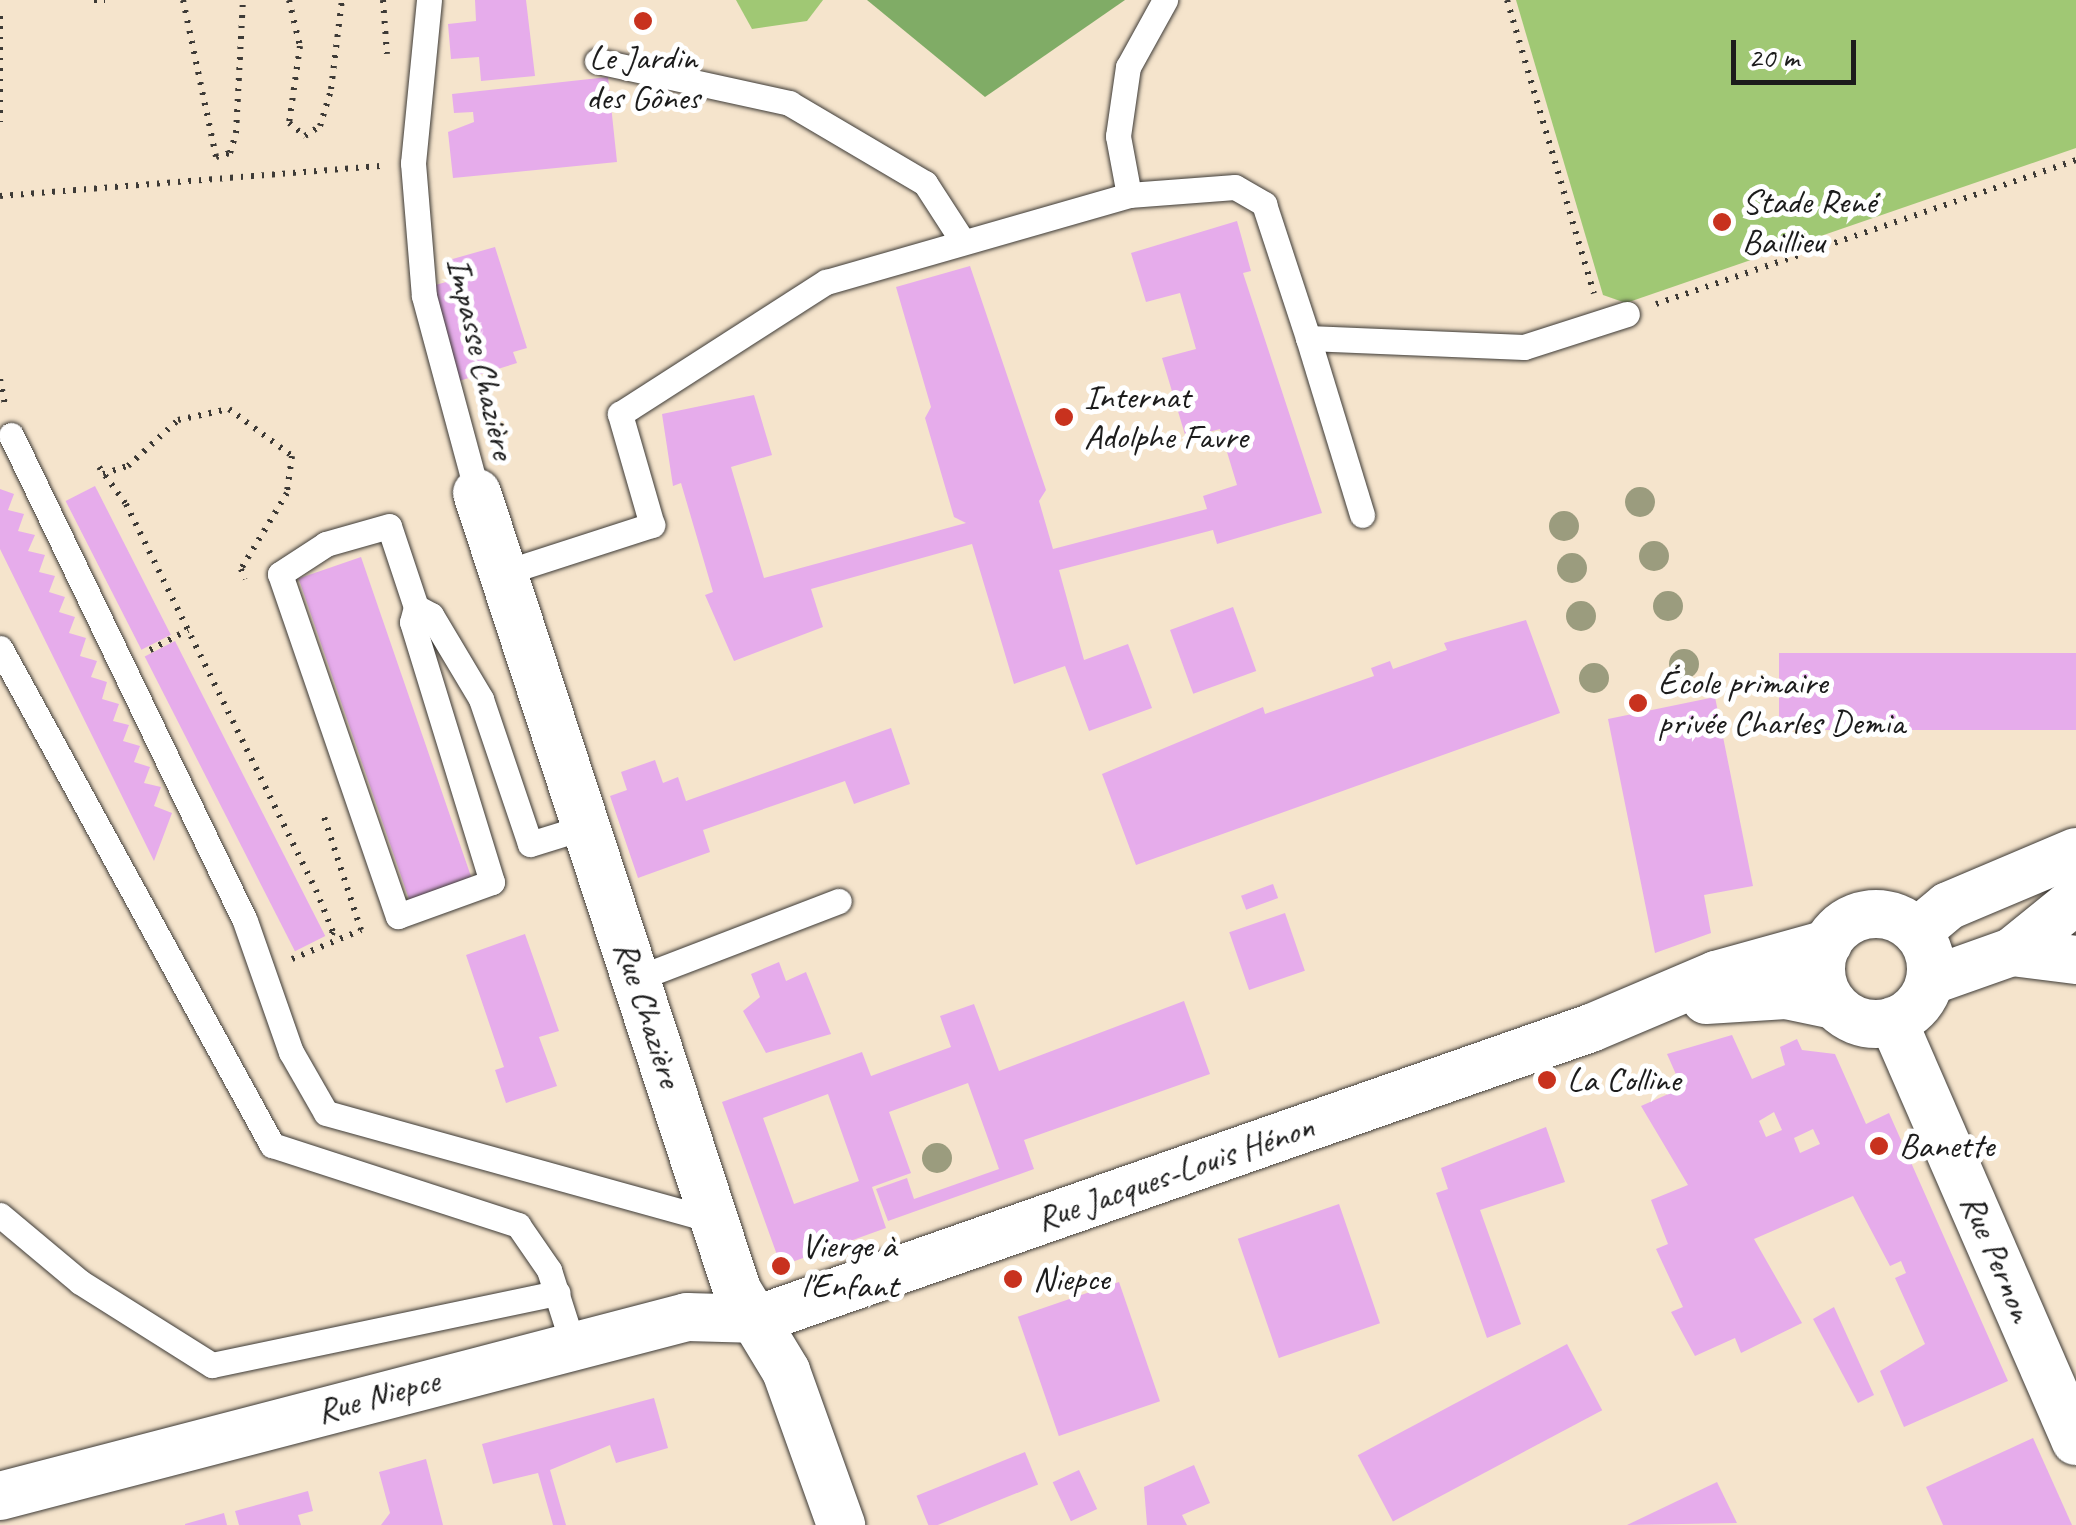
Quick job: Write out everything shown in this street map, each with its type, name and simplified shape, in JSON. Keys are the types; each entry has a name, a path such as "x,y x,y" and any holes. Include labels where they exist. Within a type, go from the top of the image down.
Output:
{"street":[{"name":"Rue Chazière","path":"477,493 737,1290 759,1319 841,1525"},
{"path":"1893,1022 1917,1006 1930,981 1917,932 1948,906 2076,852"},
{"path":"1930,981 2012,952 2076,900"},
{"name":"Rue Jacques-Louis Hénon","path":"759,1319 1591,1028 1716,974 1828,944 1873,914 1917,932"},
{"path":"1828,944 1822,975 1834,1004"},
{"path":"2012,952 2076,960"},
{"name":"Rue Jacques-Louis Hénon","path":"1591,1028 1724,996 1834,1004 1861,1022 1893,1022"},
{"name":"Rue Pernon","path":"1893,1022 2076,1441"},
{"name":"Rue Niepce","path":"0,1496 687,1317 759,1319"}],"lane":[{"name":"Impasse Chazière","path":"428,0 413,163 424,296 477,493"},
{"path":"1129,195 1118,136 1128,67 1165,0"},
{"path":"597,61 789,102 925,183 960,236"},
{"path":"503,573 652,524 620,414 826,282 960,236 1129,195 1235,187 1264,204 1362,515"},
{"path":"1308,338 1524,346 1628,314"},
{"path":"12,436 246,921 291,1052 326,1113 713,1220"},
{"path":"416,608 412,622 492,882 398,916 280,574 326,544 389,526 416,608 431,616 481,699 530,844 588,826"},
{"path":"0,648 272,1145 518,1225 558,1293 573,1345"},
{"path":"638,978 840,902"},
{"path":"0,1216 96,1293 212,1366 558,1293"}],"path":[{"path":"94,0 105,0"},
{"path":"183,0 216,158 230,153 236,133 242,0"},
{"path":"290,0 300,46 289,123 305,136 320,126 331,90 342,0"},
{"path":"1508,0 1602,323"},
{"path":"0,16 0,122"},
{"path":"1628,314 2076,160"},
{"path":"0,196 413,163"},
{"path":"292,456 229,409 205,408 128,466 101,470 316,890 333,932 327,942"},
{"path":"296,957 362,930"}],"green space":[{"path":"736,0 823,0 807,21 752,29"},
{"path":"867,0 1125,0 985,97"},
{"name":"Stade René Baillieu","path":"1516,0 2076,0 2076,148 1626,303 1603,295"}],"building":[{"path":"475,0 526,0 535,76 481,81 479,57 451,59 448,24 476,21"},
{"path":"608,77 617,162 453,178 448,132 474,122 473,112 454,113 452,94"},
{"path":"1237,221 1251,271 1243,273 1322,513 1217,544 1213,530 1059,570 1084,660 1128,644 1152,708 1089,731 1065,666 1014,684 972,544 811,589 823,627 734,661 705,595 713,592 681,483 673,486 662,414 754,395 772,455 731,467 764,578 966,523 954,517 925,418 931,407 896,287 970,266 1046,490 1039,501 1053,549 1207,509 1203,496 1237,485 1220,429 1186,438 1162,358 1196,349 1180,293 1146,302 1131,253"},
{"path":"495,247 527,348 513,352 517,363 459,381 432,286 453,280 449,260"},
{"path":"95,486 171,635 141,650 66,501"},
{"path":"0,489 14,494 8,510 24,514 18,531 35,535 28,551 45,555 39,572 55,576 49,592 65,597 59,612 75,617 69,633 86,638 80,656 97,661 91,677 107,682 102,699 119,704 113,721 129,725 123,741 140,746 134,762 150,767 144,783 161,787 154,806 172,813 154,861 0,549"},
{"path":"361,557 473,881 410,903 299,578"},
{"path":"1233,607 1256,671 1193,694 1170,630"},
{"path":"1526,620 1560,713 1136,865 1102,774 1263,707 1265,714 1374,676 1371,668 1390,661 1393,669 1447,650 1444,643"},
{"path":"175,641 325,936 295,951 145,656"},
{"path":"1779,653 2076,653 2076,730 1779,730"},
{"path":"1715,697 1753,886 1704,895 1711,933 1655,953 1608,719"},
{"path":"891,728 910,784 854,804 845,781 723,823 703,830 710,852 638,878 610,796 627,790 621,772 655,760 663,783 678,777 686,801"},
{"path":"1273,884 1278,898 1246,910 1241,896"},
{"path":"1285,913 1305,971 1249,990 1229,932"},
{"path":"525,934 559,1031 539,1037 557,1086 506,1103 495,1070 504,1067 466,955"},
{"path":"779,962 786,981 806,972 831,1034 766,1053 743,1011 760,997 751,974"},
{"path":"1184,1001 1210,1074 1024,1140 1034,1169 888,1221 876,1189 907,1178 914,1199 999,1169 968,1083 889,1112 911,1173 872,1187 886,1228 781,1266 722,1102 862,1052 871,1076 951,1047 940,1016 974,1004 999,1071","holes":["828,1094 859,1181 794,1204 763,1118"]},
{"path":"1732,1035 1752,1079 1785,1065 1780,1047 1797,1039 1802,1050 1835,1054 1866,1124 1889,1113 2008,1381 1904,1427 1880,1371 1925,1344 1895,1278 1906,1273 1901,1261 1890,1266 1853,1196 1754,1239 1802,1323 1741,1353 1735,1338 1695,1356 1671,1312 1683,1307 1656,1249 1668,1244 1651,1200 1688,1185 1641,1106 1682,1088 1667,1054","holes":["1774,1112 1782,1130 1766,1137 1759,1121","1813,1129 1820,1144 1800,1153 1794,1138"]},
{"path":"1546,1127 1565,1182 1480,1210 1521,1324 1487,1338 1436,1193 1448,1189 1441,1168"},
{"path":"1339,1204 1380,1323 1279,1358 1238,1239"},
{"path":"1119,1282 1160,1401 1059,1436 1018,1317"},
{"path":"1834,1307 1874,1395 1858,1403 1813,1319"},
{"path":"1567,1344 1602,1410 1393,1521 1358,1455"},
{"path":"654,1398 668,1448 616,1463 610,1445 550,1470 566,1525 553,1525 538,1473 493,1484 482,1444"},
{"path":"2033,1438 2072,1525 1943,1525 1926,1487"},
{"path":"1025,1452 1038,1484 938,1525 928,1525 917,1496"},
{"path":"426,1459 443,1525 381,1525 390,1513 379,1472"},
{"path":"1194,1465 1210,1503 1182,1515 1187,1525 1147,1525 1144,1487"},
{"path":"1079,1470 1097,1509 1071,1521 1053,1482"},
{"path":"1717,1482 1737,1523 1627,1525"},
{"path":"308,1491 313,1511 298,1515 301,1525 239,1525 235,1511"},
{"path":"224,1513 227,1525 185,1525 185,1524"}],"place":[{"name":"Le Jardin des Gônes","path":"643,21"},
{"name":"Stade René Baillieu","path":"1722,222"},
{"name":"Internat Adolphe Favre","path":"1064,417"},
{"name":"École primaire privée Charles Demia","path":"1638,703"},
{"name":"La Colline","path":"1547,1080"},
{"name":"Banette","path":"1879,1146"},
{"name":"Vierge à l'Enfant","path":"781,1266"},
{"name":"Niepce","path":"1013,1279"}]}
